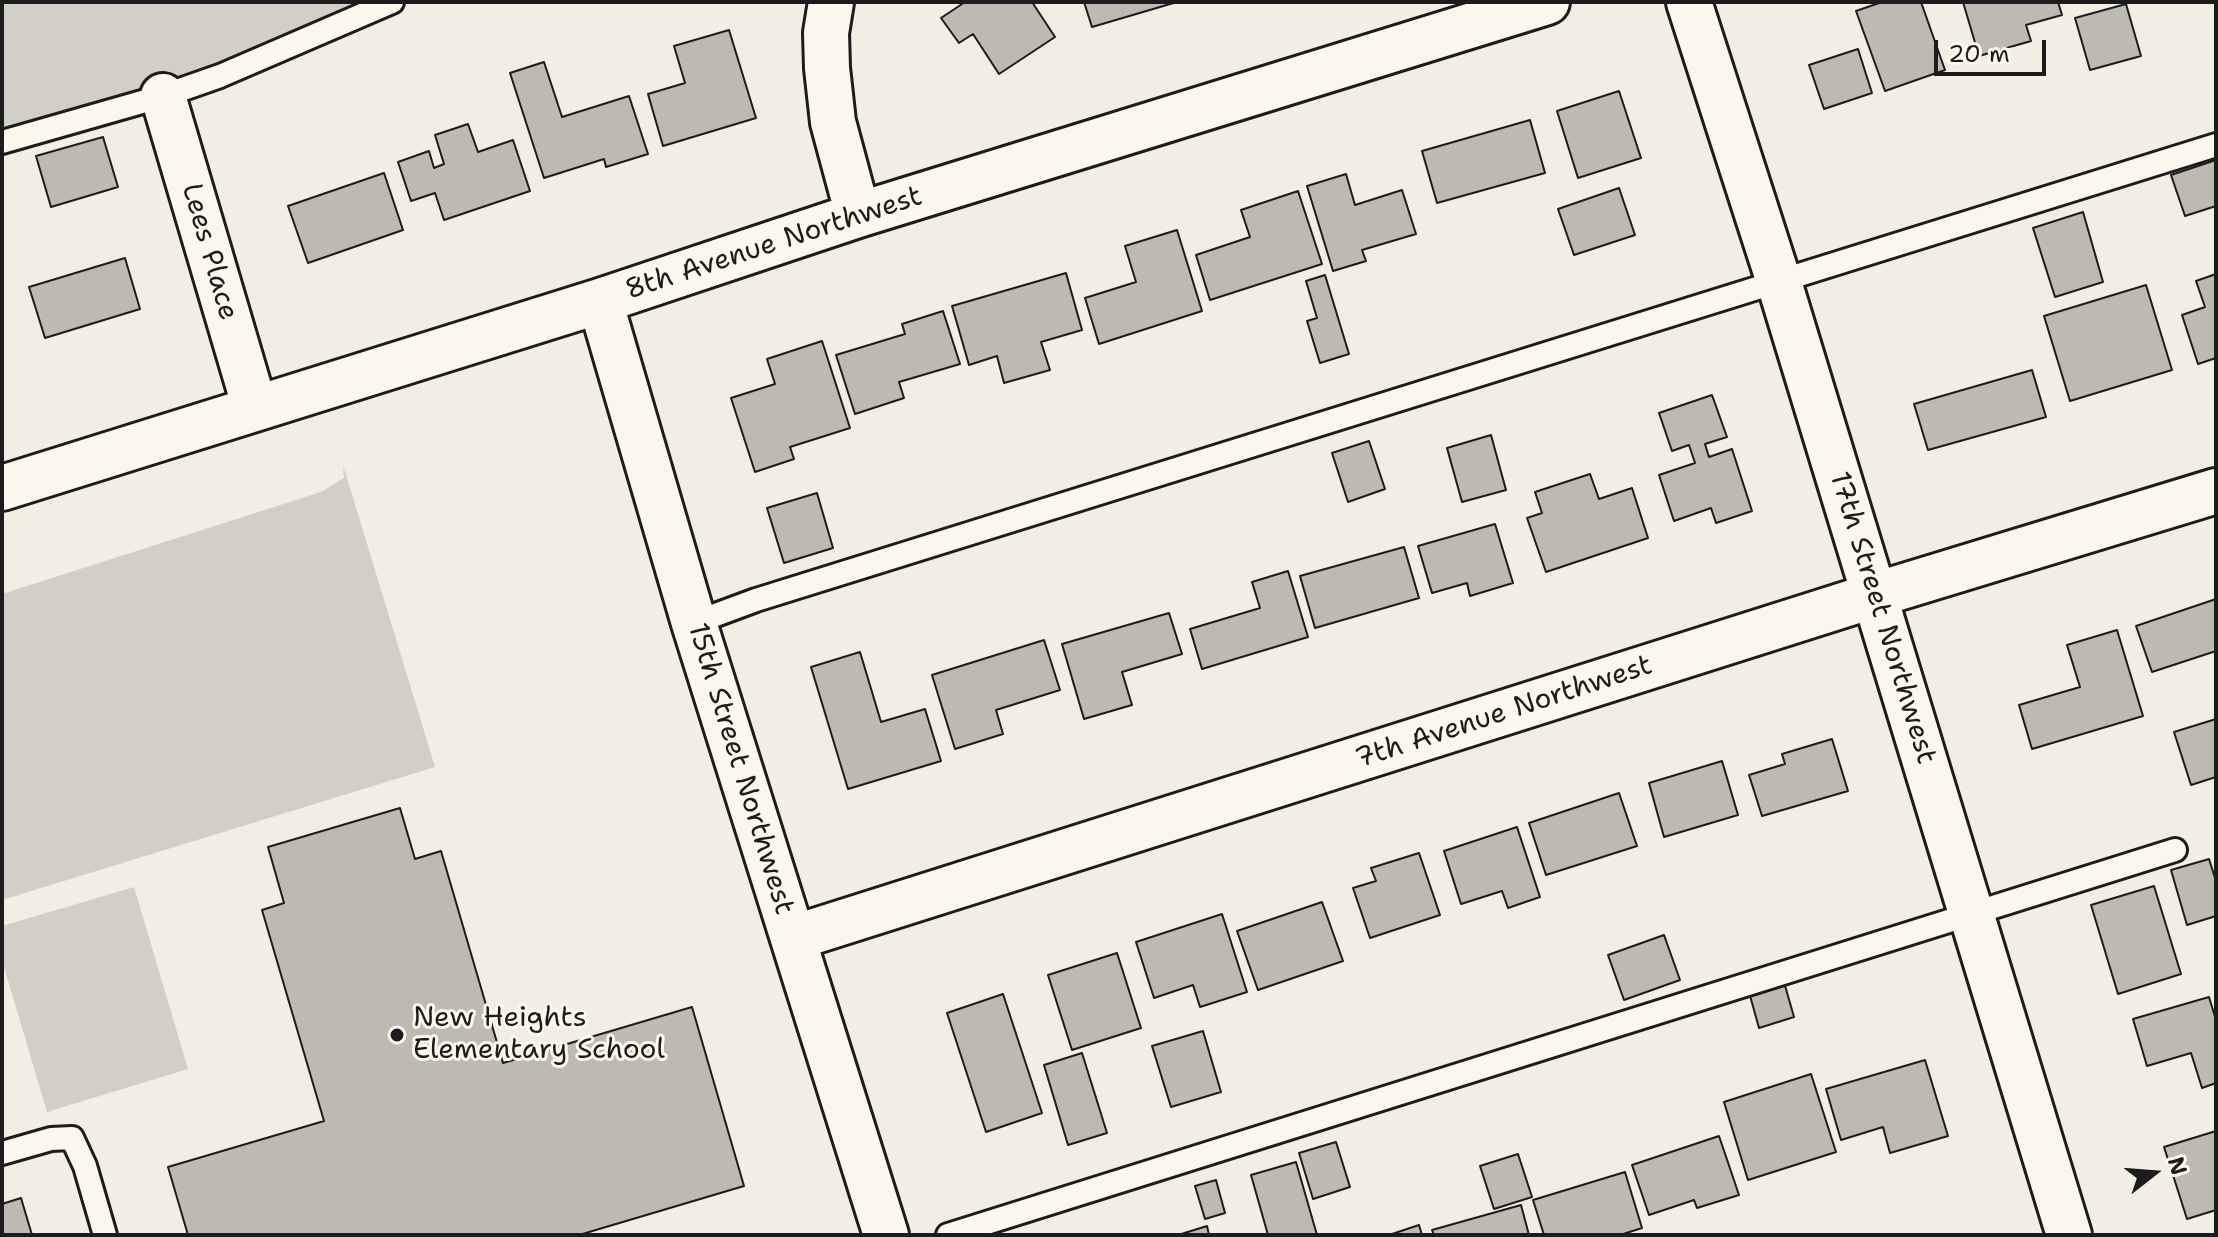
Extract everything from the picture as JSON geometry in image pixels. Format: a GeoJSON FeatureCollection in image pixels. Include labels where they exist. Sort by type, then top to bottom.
{"type":"FeatureCollection","features":[{"type":"Feature","properties":{"kind":"street"},"geometry":{"type":"LineString","coordinates":[[831,2],[826,33],[833,122],[858,215]]}},
{"type":"Feature","properties":{"kind":"street","name":"8th Avenue Northwest"},"geometry":{"type":"LineString","coordinates":[[2,488],[600,301],[858,215],[1547,2]]}},
{"type":"Feature","properties":{"kind":"street","name":"17th Street Northwest"},"geometry":{"type":"LineString","coordinates":[[1689,2],[1779,282],[2069,1235]]}},
{"type":"Feature","properties":{"kind":"street","name":"Lees Place"},"geometry":{"type":"LineString","coordinates":[[163,96],[255,408]]}},
{"type":"Feature","properties":{"kind":"street","name":"15th Street Northwest"},"geometry":{"type":"LineString","coordinates":[[600,301],[694,623],[886,1235]]}},
{"type":"Feature","properties":{"kind":"street","name":"7th Avenue Northwest"},"geometry":{"type":"LineString","coordinates":[[793,938],[1875,595],[2216,491]]}},
{"type":"Feature","properties":{"kind":"lane"},"geometry":{"type":"LineString","coordinates":[[2,142],[163,96],[220,76],[392,2]]}},
{"type":"Feature","properties":{"kind":"lane"},"geometry":{"type":"LineString","coordinates":[[694,623],[771,595],[2216,145]]}},
{"type":"Feature","properties":{"kind":"lane"},"geometry":{"type":"LineString","coordinates":[[948,1235],[2175,850]]}},
{"type":"Feature","properties":{"kind":"lane"},"geometry":{"type":"LineString","coordinates":[[2,1153],[51,1139],[72,1138],[85,1166],[105,1235]]}},
{"type":"Feature","properties":{"kind":"shaded area"},"geometry":{"type":"Polygon","coordinates":[[[2,2],[378,2],[220,76],[2,134],[2,2]]]}},
{"type":"Feature","properties":{"kind":"shaded area"},"geometry":{"type":"Polygon","coordinates":[[[343,465],[435,767],[2,900],[2,594],[321,492],[344,478],[343,465]]]}},
{"type":"Feature","properties":{"kind":"shaded area"},"geometry":{"type":"Polygon","coordinates":[[[134,887],[188,1069],[47,1112],[2,960],[2,926],[134,887]]]}},
{"type":"Feature","properties":{"kind":"building"},"geometry":{"type":"Polygon","coordinates":[[[965,2],[1032,2],[1055,37],[999,74],[973,34],[959,43],[941,18],[965,2]]]}},
{"type":"Feature","properties":{"kind":"building"},"geometry":{"type":"Polygon","coordinates":[[[1084,2],[1177,2],[1092,27],[1084,2]]]}},
{"type":"Feature","properties":{"kind":"building"},"geometry":{"type":"Polygon","coordinates":[[[1882,2],[1921,2],[1945,70],[1885,91],[1856,11],[1882,2]]]}},
{"type":"Feature","properties":{"kind":"building"},"geometry":{"type":"Polygon","coordinates":[[[1963,2],[2058,2],[2062,15],[2026,25],[2031,41],[1979,56],[1963,2]]]}},
{"type":"Feature","properties":{"kind":"building"},"geometry":{"type":"Polygon","coordinates":[[[2126,4],[2141,56],[2090,70],[2075,18],[2126,4]]]}},
{"type":"Feature","properties":{"kind":"building"},"geometry":{"type":"Polygon","coordinates":[[[729,30],[756,118],[663,146],[648,94],[685,83],[674,46],[729,30]]]}},
{"type":"Feature","properties":{"kind":"building"},"geometry":{"type":"Polygon","coordinates":[[[1858,49],[1872,93],[1824,109],[1809,65],[1858,49]]]}},
{"type":"Feature","properties":{"kind":"building"},"geometry":{"type":"Polygon","coordinates":[[[544,62],[562,117],[629,96],[648,154],[606,167],[604,159],[544,178],[510,73],[544,62]]]}},
{"type":"Feature","properties":{"kind":"building"},"geometry":{"type":"Polygon","coordinates":[[[1619,91],[1641,158],[1578,178],[1557,111],[1619,91]]]}},
{"type":"Feature","properties":{"kind":"building"},"geometry":{"type":"Polygon","coordinates":[[[1530,120],[1545,173],[1437,203],[1422,151],[1530,120]]]}},
{"type":"Feature","properties":{"kind":"building"},"geometry":{"type":"Polygon","coordinates":[[[468,124],[478,152],[513,140],[530,191],[444,220],[435,193],[411,201],[398,162],[429,151],[434,168],[444,164],[435,135],[468,124]]]}},
{"type":"Feature","properties":{"kind":"building"},"geometry":{"type":"Polygon","coordinates":[[[103,137],[118,187],[51,207],[36,156],[103,137]]]}},
{"type":"Feature","properties":{"kind":"building"},"geometry":{"type":"Polygon","coordinates":[[[2216,160],[2216,206],[2185,216],[2171,175],[2216,160]]]}},
{"type":"Feature","properties":{"kind":"building"},"geometry":{"type":"Polygon","coordinates":[[[384,173],[403,230],[308,263],[288,206],[384,173]]]}},
{"type":"Feature","properties":{"kind":"building"},"geometry":{"type":"Polygon","coordinates":[[[1346,174],[1355,205],[1402,190],[1416,234],[1362,250],[1366,261],[1333,271],[1307,186],[1346,174]]]}},
{"type":"Feature","properties":{"kind":"building"},"geometry":{"type":"Polygon","coordinates":[[[1619,188],[1635,235],[1574,255],[1558,209],[1619,188]]]}},
{"type":"Feature","properties":{"kind":"building"},"geometry":{"type":"Polygon","coordinates":[[[1298,191],[1322,264],[1210,300],[1196,255],[1250,237],[1241,210],[1298,191]]]}},
{"type":"Feature","properties":{"kind":"building"},"geometry":{"type":"Polygon","coordinates":[[[2083,212],[2103,282],[2055,297],[2033,228],[2083,212]]]}},
{"type":"Feature","properties":{"kind":"building"},"geometry":{"type":"Polygon","coordinates":[[[1177,230],[1202,311],[1099,344],[1085,298],[1136,282],[1125,246],[1177,230]]]}},
{"type":"Feature","properties":{"kind":"building"},"geometry":{"type":"Polygon","coordinates":[[[125,258],[140,309],[45,338],[29,287],[125,258]]]}},
{"type":"Feature","properties":{"kind":"building"},"geometry":{"type":"Polygon","coordinates":[[[1066,273],[1082,330],[1041,342],[1050,370],[1004,383],[997,356],[969,365],[952,306],[1066,273]]]}},
{"type":"Feature","properties":{"kind":"building"},"geometry":{"type":"Polygon","coordinates":[[[2216,274],[2216,358],[2198,364],[2182,315],[2205,307],[2196,281],[2216,274]]]}},
{"type":"Feature","properties":{"kind":"building"},"geometry":{"type":"Polygon","coordinates":[[[1325,275],[1349,354],[1320,363],[1307,321],[1317,318],[1306,281],[1325,275]]]}},
{"type":"Feature","properties":{"kind":"building"},"geometry":{"type":"Polygon","coordinates":[[[2146,285],[2172,370],[2070,401],[2044,316],[2146,285]]]}},
{"type":"Feature","properties":{"kind":"building"},"geometry":{"type":"Polygon","coordinates":[[[943,311],[960,364],[899,382],[904,398],[855,414],[836,355],[905,334],[902,324],[943,311]]]}},
{"type":"Feature","properties":{"kind":"building"},"geometry":{"type":"Polygon","coordinates":[[[822,341],[850,428],[790,447],[794,459],[755,472],[731,398],[775,384],[767,359],[822,341]]]}},
{"type":"Feature","properties":{"kind":"building"},"geometry":{"type":"Polygon","coordinates":[[[2032,370],[2046,417],[1928,450],[1914,404],[2032,370]]]}},
{"type":"Feature","properties":{"kind":"building"},"geometry":{"type":"Polygon","coordinates":[[[1712,395],[1727,437],[1705,444],[1709,457],[1732,449],[1752,511],[1716,523],[1711,508],[1674,521],[1659,475],[1695,463],[1689,445],[1672,451],[1659,413],[1712,395]]]}},
{"type":"Feature","properties":{"kind":"building"},"geometry":{"type":"Polygon","coordinates":[[[1491,435],[1506,490],[1462,502],[1447,448],[1491,435]]]}},
{"type":"Feature","properties":{"kind":"building"},"geometry":{"type":"Polygon","coordinates":[[[1369,441],[1385,489],[1348,502],[1332,453],[1369,441]]]}},
{"type":"Feature","properties":{"kind":"building"},"geometry":{"type":"Polygon","coordinates":[[[1590,474],[1599,499],[1632,488],[1648,538],[1546,572],[1527,518],[1542,513],[1535,492],[1590,474]]]}},
{"type":"Feature","properties":{"kind":"building"},"geometry":{"type":"Polygon","coordinates":[[[817,493],[833,548],[784,563],[767,508],[817,493]]]}},
{"type":"Feature","properties":{"kind":"building"},"geometry":{"type":"Polygon","coordinates":[[[1495,524],[1513,583],[1470,596],[1467,583],[1432,593],[1418,546],[1495,524]]]}},
{"type":"Feature","properties":{"kind":"building"},"geometry":{"type":"Polygon","coordinates":[[[1404,547],[1419,598],[1315,628],[1300,576],[1404,547]]]}},
{"type":"Feature","properties":{"kind":"building"},"geometry":{"type":"Polygon","coordinates":[[[1288,571],[1308,637],[1202,669],[1190,629],[1260,608],[1252,582],[1288,571]]]}},
{"type":"Feature","properties":{"kind":"building"},"geometry":{"type":"Polygon","coordinates":[[[2216,599],[2216,651],[2152,672],[2136,626],[2216,599]]]}},
{"type":"Feature","properties":{"kind":"building"},"geometry":{"type":"Polygon","coordinates":[[[1169,613],[1182,654],[1122,672],[1132,705],[1084,719],[1062,644],[1169,613]]]}},
{"type":"Feature","properties":{"kind":"building"},"geometry":{"type":"Polygon","coordinates":[[[2117,630],[2143,716],[2032,749],[2019,705],[2080,687],[2067,645],[2117,630]]]}},
{"type":"Feature","properties":{"kind":"building"},"geometry":{"type":"Polygon","coordinates":[[[1044,640],[1060,690],[996,710],[1003,734],[955,749],[932,675],[1044,640]]]}},
{"type":"Feature","properties":{"kind":"building"},"geometry":{"type":"Polygon","coordinates":[[[860,652],[881,722],[925,709],[941,761],[848,789],[811,667],[860,652]]]}},
{"type":"Feature","properties":{"kind":"building"},"geometry":{"type":"Polygon","coordinates":[[[2216,719],[2216,777],[2191,785],[2174,732],[2216,719]]]}},
{"type":"Feature","properties":{"kind":"building"},"geometry":{"type":"Polygon","coordinates":[[[1832,739],[1848,791],[1762,816],[1749,775],[1785,764],[1782,754],[1832,739]]]}},
{"type":"Feature","properties":{"kind":"building"},"geometry":{"type":"Polygon","coordinates":[[[1722,761],[1738,815],[1664,837],[1649,783],[1722,761]]]}},
{"type":"Feature","properties":{"kind":"building"},"geometry":{"type":"Polygon","coordinates":[[[1619,793],[1637,846],[1546,875],[1529,823],[1619,793]]]}},
{"type":"Feature","properties":{"kind":"building","name":"New Heights Elementary School"},"geometry":{"type":"Polygon","coordinates":[[[400,808],[415,859],[441,851],[503,1063],[692,1007],[744,1186],[579,1235],[188,1235],[168,1167],[324,1121],[262,910],[284,903],[268,847],[400,808]]]}},
{"type":"Feature","properties":{"kind":"building"},"geometry":{"type":"Polygon","coordinates":[[[1517,827],[1540,897],[1508,908],[1502,891],[1461,904],[1444,851],[1517,827]]]}},
{"type":"Feature","properties":{"kind":"building"},"geometry":{"type":"Polygon","coordinates":[[[1419,853],[1440,915],[1370,938],[1353,888],[1376,881],[1371,868],[1419,853]]]}},
{"type":"Feature","properties":{"kind":"building"},"geometry":{"type":"Polygon","coordinates":[[[2209,859],[2216,881],[2216,916],[2187,925],[2171,870],[2209,859]]]}},
{"type":"Feature","properties":{"kind":"building"},"geometry":{"type":"Polygon","coordinates":[[[2154,886],[2181,974],[2118,994],[2091,905],[2154,886]]]}},
{"type":"Feature","properties":{"kind":"building"},"geometry":{"type":"Polygon","coordinates":[[[1322,902],[1343,961],[1258,990],[1237,931],[1322,902]]]}},
{"type":"Feature","properties":{"kind":"building"},"geometry":{"type":"Polygon","coordinates":[[[1222,914],[1247,992],[1200,1007],[1193,985],[1154,998],[1136,942],[1222,914]]]}},
{"type":"Feature","properties":{"kind":"building"},"geometry":{"type":"Polygon","coordinates":[[[1664,935],[1680,980],[1624,1000],[1608,955],[1664,935]]]}},
{"type":"Feature","properties":{"kind":"building"},"geometry":{"type":"Polygon","coordinates":[[[1117,953],[1141,1028],[1072,1050],[1048,975],[1117,953]]]}},
{"type":"Feature","properties":{"kind":"building"},"geometry":{"type":"Polygon","coordinates":[[[1784,982],[1794,1017],[1759,1028],[1749,992],[1784,982]]]}},
{"type":"Feature","properties":{"kind":"building"},"geometry":{"type":"Polygon","coordinates":[[[1003,994],[1042,1113],[986,1132],[947,1013],[1003,994]]]}},
{"type":"Feature","properties":{"kind":"building"},"geometry":{"type":"Polygon","coordinates":[[[2209,997],[2216,1020],[2216,1083],[2202,1088],[2191,1053],[2147,1066],[2133,1019],[2209,997]]]}},
{"type":"Feature","properties":{"kind":"building"},"geometry":{"type":"Polygon","coordinates":[[[1203,1031],[1221,1092],[1171,1107],[1152,1046],[1203,1031]]]}},
{"type":"Feature","properties":{"kind":"building"},"geometry":{"type":"Polygon","coordinates":[[[1082,1053],[1107,1133],[1068,1145],[1044,1065],[1082,1053]]]}},
{"type":"Feature","properties":{"kind":"building"},"geometry":{"type":"Polygon","coordinates":[[[1925,1060],[1948,1136],[1890,1153],[1883,1127],[1841,1140],[1826,1089],[1925,1060]]]}},
{"type":"Feature","properties":{"kind":"building"},"geometry":{"type":"Polygon","coordinates":[[[1811,1074],[1836,1152],[1748,1180],[1724,1102],[1811,1074]]]}},
{"type":"Feature","properties":{"kind":"building"},"geometry":{"type":"Polygon","coordinates":[[[2216,1131],[2216,1210],[2187,1219],[2164,1147],[2216,1131]]]}},
{"type":"Feature","properties":{"kind":"building"},"geometry":{"type":"Polygon","coordinates":[[[1719,1136],[1739,1195],[1697,1208],[1694,1200],[1649,1215],[1632,1165],[1719,1136]]]}},
{"type":"Feature","properties":{"kind":"building"},"geometry":{"type":"Polygon","coordinates":[[[1336,1142],[1350,1187],[1313,1199],[1299,1153],[1336,1142]]]}},
{"type":"Feature","properties":{"kind":"building"},"geometry":{"type":"Polygon","coordinates":[[[1518,1154],[1532,1197],[1494,1209],[1480,1166],[1518,1154]]]}},
{"type":"Feature","properties":{"kind":"building"},"geometry":{"type":"Polygon","coordinates":[[[1296,1162],[1317,1235],[1268,1235],[1251,1175],[1296,1162]]]}},
{"type":"Feature","properties":{"kind":"building"},"geometry":{"type":"Polygon","coordinates":[[[1625,1172],[1642,1228],[1620,1235],[1544,1235],[1533,1200],[1625,1172]]]}},
{"type":"Feature","properties":{"kind":"building"},"geometry":{"type":"Polygon","coordinates":[[[1216,1180],[1225,1213],[1205,1219],[1195,1186],[1216,1180]]]}},
{"type":"Feature","properties":{"kind":"building"},"geometry":{"type":"Polygon","coordinates":[[[21,1198],[32,1235],[2,1235],[2,1204],[21,1198]]]}},
{"type":"Feature","properties":{"kind":"building"},"geometry":{"type":"Polygon","coordinates":[[[1521,1205],[1529,1235],[1434,1235],[1432,1230],[1521,1205]]]}},
{"type":"Feature","properties":{"kind":"building"},"geometry":{"type":"Polygon","coordinates":[[[1419,1225],[1422,1235],[1389,1235],[1419,1225]]]}},
{"type":"Feature","properties":{"kind":"building"},"geometry":{"type":"Polygon","coordinates":[[[1207,1226],[1209,1235],[1178,1235],[1207,1226]]]}},
{"type":"Feature","properties":{"kind":"place","name":"New Heights Elementary School"},"geometry":{"type":"Point","coordinates":[397,1035]}}]}
